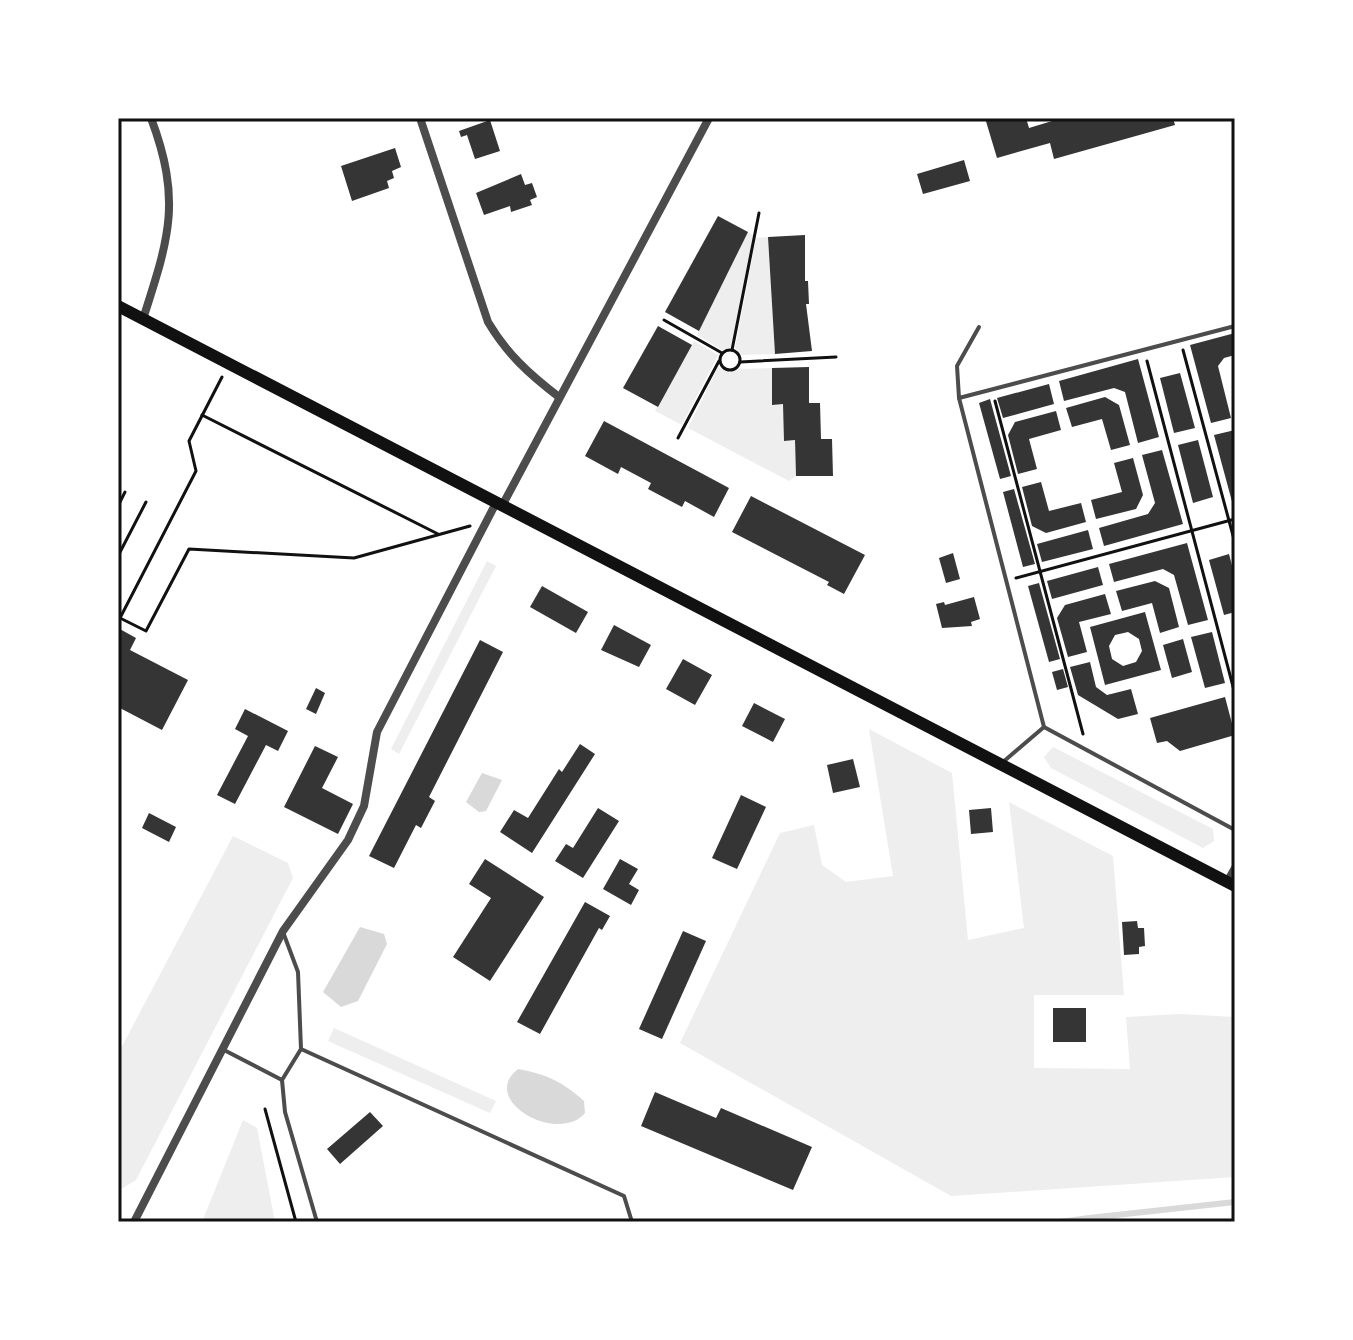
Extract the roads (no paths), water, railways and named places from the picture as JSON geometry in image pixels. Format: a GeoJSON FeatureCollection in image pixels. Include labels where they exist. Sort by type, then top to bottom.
{"type":"FeatureCollection","features":[{"type":"Feature","properties":{"kind":"main road"},"geometry":{"type":"LineString","coordinates":[[118,306],[1231,884]]}},
{"type":"Feature","properties":{"kind":"street"},"geometry":{"type":"LineString","coordinates":[[143,319],[171,217],[170,185],[151,118]]}},
{"type":"Feature","properties":{"kind":"street"},"geometry":{"type":"LineString","coordinates":[[420,118],[488,322],[504,350],[523,370],[559,397]]}},
{"type":"Feature","properties":{"kind":"street"},"geometry":{"type":"LineString","coordinates":[[134,1222],[283,931],[348,840],[364,806],[377,732],[485,522],[499,504],[559,397],[705,121]]}},
{"type":"Feature","properties":{"kind":"street"},"geometry":{"type":"LineString","coordinates":[[1231,884],[1235,868]]}},
{"type":"Feature","properties":{"kind":"lane"},"geometry":{"type":"LineString","coordinates":[[959,398],[1235,326]]}},
{"type":"Feature","properties":{"kind":"lane"},"geometry":{"type":"LineString","coordinates":[[979,327],[957,366],[959,398],[1044,727],[1235,830]]}},
{"type":"Feature","properties":{"kind":"lane"},"geometry":{"type":"LineString","coordinates":[[1001,765],[1044,727]]}},
{"type":"Feature","properties":{"kind":"lane"},"geometry":{"type":"LineString","coordinates":[[283,931],[298,972],[301,1049],[282,1080],[285,1112],[317,1222]]}},
{"type":"Feature","properties":{"kind":"lane"},"geometry":{"type":"LineString","coordinates":[[222,1049],[282,1080]]}},
{"type":"Feature","properties":{"kind":"lane"},"geometry":{"type":"LineString","coordinates":[[301,1049],[624,1196],[632,1222]]}},
{"type":"Feature","properties":{"kind":"waterway"},"geometry":{"type":"LineString","coordinates":[[1090,1222],[1089,1218],[1235,1202]]}},
{"type":"Feature","properties":{"kind":"waterway"},"geometry":{"type":"LineString","coordinates":[[1060,1222],[1089,1218]]}}]}
